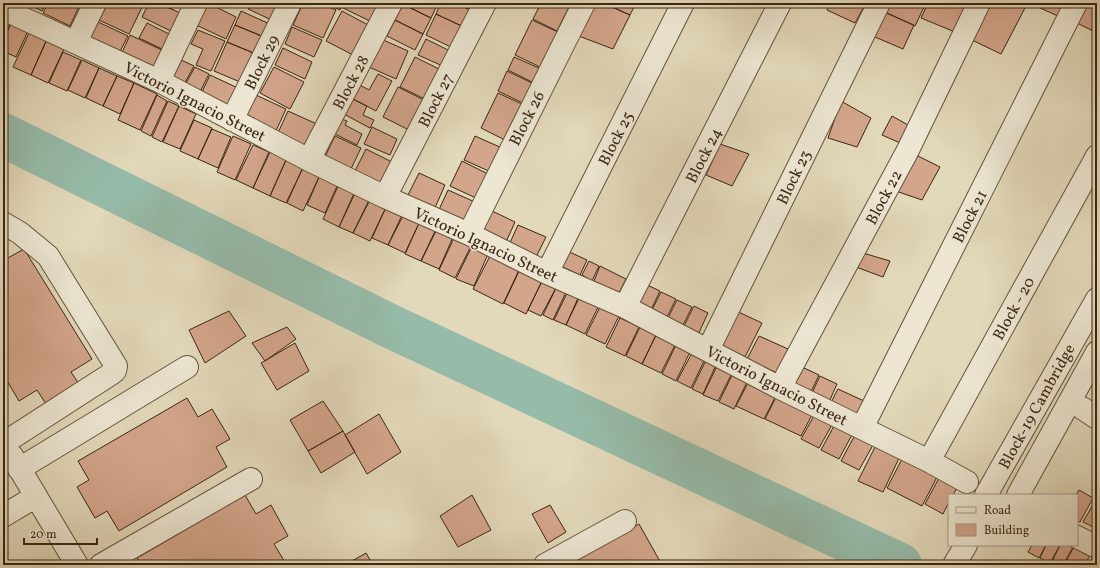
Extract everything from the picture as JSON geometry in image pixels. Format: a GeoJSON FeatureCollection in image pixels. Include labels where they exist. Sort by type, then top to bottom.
{"type":"FeatureCollection","features":[{"type":"Feature","properties":{"kind":"street"},"geometry":{"type":"LineString","coordinates":[[76,42],[95,3]]}},
{"type":"Feature","properties":{"kind":"street"},"geometry":{"type":"LineString","coordinates":[[159,81],[196,3]]}},
{"type":"Feature","properties":{"kind":"street","name":"Block 29"},"geometry":{"type":"LineString","coordinates":[[232,120],[290,3]]}},
{"type":"Feature","properties":{"kind":"street","name":"Block 28"},"geometry":{"type":"LineString","coordinates":[[309,160],[391,3]]}},
{"type":"Feature","properties":{"kind":"street","name":"Block 27"},"geometry":{"type":"LineString","coordinates":[[385,197],[485,3]]}},
{"type":"Feature","properties":{"kind":"street","name":"Block 26"},"geometry":{"type":"LineString","coordinates":[[469,234],[584,3]]}},
{"type":"Feature","properties":{"kind":"street","name":"Block 25"},"geometry":{"type":"LineString","coordinates":[[548,273],[683,3]]}},
{"type":"Feature","properties":{"kind":"street","name":"Block 24"},"geometry":{"type":"LineString","coordinates":[[625,307],[780,3]]}},
{"type":"Feature","properties":{"kind":"street","name":"Block 23"},"geometry":{"type":"LineString","coordinates":[[708,350],[879,3]]}},
{"type":"Feature","properties":{"kind":"street","name":"Block 22"},"geometry":{"type":"LineString","coordinates":[[780,388],[908,150],[979,3]]}},
{"type":"Feature","properties":{"kind":"street","name":"Block 21"},"geometry":{"type":"LineString","coordinates":[[862,428],[1076,3]]}},
{"type":"Feature","properties":{"kind":"street","name":"Victorio Ignacio Street"},"geometry":{"type":"LineString","coordinates":[[3,9],[159,81],[309,160],[385,197],[469,234],[548,273],[625,307],[780,388],[929,461],[967,482]]}},
{"type":"Feature","properties":{"kind":"street","name":"Block - 20"},"geometry":{"type":"LineString","coordinates":[[929,461],[1097,156]]}},
{"type":"Feature","properties":{"kind":"street"},"geometry":{"type":"LineString","coordinates":[[3,223],[20,233],[48,256],[116,366],[115,371],[111,374],[3,442],[76,565]]}},
{"type":"Feature","properties":{"kind":"street","name":"Block-19 Cambridge"},"geometry":{"type":"LineString","coordinates":[[987,494],[1097,299]]}},
{"type":"Feature","properties":{"kind":"street","name":"Block-19 Cambridge"},"geometry":{"type":"LineString","coordinates":[[1019,494],[1097,352]]}},
{"type":"Feature","properties":{"kind":"street"},"geometry":{"type":"LineString","coordinates":[[19,469],[187,367]]}},
{"type":"Feature","properties":{"kind":"street"},"geometry":{"type":"LineString","coordinates":[[101,565],[251,479]]}},
{"type":"Feature","properties":{"kind":"street"},"geometry":{"type":"LineString","coordinates":[[3,516],[35,497]]}},
{"type":"Feature","properties":{"kind":"street"},"geometry":{"type":"LineString","coordinates":[[545,565],[625,521]]}},
{"type":"Feature","properties":{"kind":"street"},"geometry":{"type":"LineString","coordinates":[[1078,538],[1097,547]]}},
{"type":"Feature","properties":{"kind":"street"},"geometry":{"type":"LineString","coordinates":[[954,565],[965,546]]}},
{"type":"Feature","properties":{"kind":"building"},"geometry":{"type":"Polygon","coordinates":[[[25,3],[46,3],[42,11],[25,3]]]}},
{"type":"Feature","properties":{"kind":"building"},"geometry":{"type":"Polygon","coordinates":[[[48,3],[80,4],[70,26],[43,13],[48,3]]]}},
{"type":"Feature","properties":{"kind":"building"},"geometry":{"type":"Polygon","coordinates":[[[108,3],[144,3],[129,34],[99,20],[108,3]]]}},
{"type":"Feature","properties":{"kind":"building"},"geometry":{"type":"Polygon","coordinates":[[[149,3],[159,3],[184,15],[175,33],[142,17],[149,3]]]}},
{"type":"Feature","properties":{"kind":"building"},"geometry":{"type":"Polygon","coordinates":[[[159,3],[174,3],[171,9],[159,3]]]}},
{"type":"Feature","properties":{"kind":"building"},"geometry":{"type":"Polygon","coordinates":[[[205,3],[208,3],[236,17],[226,39],[194,24],[205,3]]]}},
{"type":"Feature","properties":{"kind":"building"},"geometry":{"type":"Polygon","coordinates":[[[251,3],[270,3],[280,8],[274,21],[248,9],[251,3]]]}},
{"type":"Feature","properties":{"kind":"building"},"geometry":{"type":"Polygon","coordinates":[[[303,3],[319,3],[336,10],[323,38],[293,25],[303,3]]]}},
{"type":"Feature","properties":{"kind":"building"},"geometry":{"type":"Polygon","coordinates":[[[324,3],[343,3],[340,10],[324,3]]]}},
{"type":"Feature","properties":{"kind":"building"},"geometry":{"type":"Polygon","coordinates":[[[345,3],[377,3],[383,6],[374,23],[343,8],[345,3]]]}},
{"type":"Feature","properties":{"kind":"building"},"geometry":{"type":"Polygon","coordinates":[[[405,3],[438,3],[431,18],[404,5],[405,3]]]}},
{"type":"Feature","properties":{"kind":"building"},"geometry":{"type":"Polygon","coordinates":[[[441,3],[455,3],[474,12],[466,28],[436,14],[441,3]]]}},
{"type":"Feature","properties":{"kind":"building"},"geometry":{"type":"Polygon","coordinates":[[[457,3],[479,3],[475,12],[457,3]]]}},
{"type":"Feature","properties":{"kind":"building"},"geometry":{"type":"Polygon","coordinates":[[[541,3],[571,3],[557,31],[533,19],[541,3]]]}},
{"type":"Feature","properties":{"kind":"building"},"geometry":{"type":"Polygon","coordinates":[[[594,3],[603,3],[630,15],[613,49],[576,35],[594,3]]]}},
{"type":"Feature","properties":{"kind":"building"},"geometry":{"type":"Polygon","coordinates":[[[603,3],[636,3],[630,15],[603,3]]]}},
{"type":"Feature","properties":{"kind":"building"},"geometry":{"type":"Polygon","coordinates":[[[830,3],[866,3],[855,23],[827,10],[830,3]]]}},
{"type":"Feature","properties":{"kind":"building"},"geometry":{"type":"Polygon","coordinates":[[[884,3],[919,3],[925,5],[915,26],[881,10],[884,3]]]}},
{"type":"Feature","properties":{"kind":"building"},"geometry":{"type":"Polygon","coordinates":[[[928,3],[971,3],[955,32],[921,18],[928,3]]]}},
{"type":"Feature","properties":{"kind":"building"},"geometry":{"type":"Polygon","coordinates":[[[986,3],[1020,3],[1026,6],[1001,54],[970,39],[986,3]]]}},
{"type":"Feature","properties":{"kind":"building"},"geometry":{"type":"Polygon","coordinates":[[[1029,3],[1064,3],[1058,16],[1029,3]]]}},
{"type":"Feature","properties":{"kind":"building"},"geometry":{"type":"Polygon","coordinates":[[[1077,3],[1097,3],[1097,33],[1069,19],[1077,3]]]}},
{"type":"Feature","properties":{"kind":"building"},"geometry":{"type":"Polygon","coordinates":[[[403,4],[431,18],[423,34],[395,20],[403,4]]]}},
{"type":"Feature","properties":{"kind":"building"},"geometry":{"type":"Polygon","coordinates":[[[879,10],[914,25],[903,49],[868,34],[879,10]]]}},
{"type":"Feature","properties":{"kind":"building"},"geometry":{"type":"Polygon","coordinates":[[[241,11],[274,26],[264,37],[235,25],[241,11]]]}},
{"type":"Feature","properties":{"kind":"building"},"geometry":{"type":"Polygon","coordinates":[[[342,11],[370,26],[355,56],[326,41],[342,11]]]}},
{"type":"Feature","properties":{"kind":"building"},"geometry":{"type":"Polygon","coordinates":[[[436,14],[466,28],[455,49],[426,35],[436,14]]]}},
{"type":"Feature","properties":{"kind":"building"},"geometry":{"type":"Polygon","coordinates":[[[3,17],[12,21],[3,40],[3,17]]]}},
{"type":"Feature","properties":{"kind":"building"},"geometry":{"type":"Polygon","coordinates":[[[395,20],[423,34],[415,50],[387,36],[395,20]]]}},
{"type":"Feature","properties":{"kind":"building"},"geometry":{"type":"Polygon","coordinates":[[[532,20],[558,32],[542,68],[515,55],[532,20]]]}},
{"type":"Feature","properties":{"kind":"building"},"geometry":{"type":"Polygon","coordinates":[[[12,21],[29,29],[16,57],[3,51],[3,41],[12,21]]]}},
{"type":"Feature","properties":{"kind":"building"},"geometry":{"type":"Polygon","coordinates":[[[96,21],[128,36],[118,55],[87,41],[96,21]]]}},
{"type":"Feature","properties":{"kind":"building"},"geometry":{"type":"Polygon","coordinates":[[[147,23],[169,34],[162,49],[139,38],[147,23]]]}},
{"type":"Feature","properties":{"kind":"building"},"geometry":{"type":"Polygon","coordinates":[[[235,25],[264,37],[256,54],[227,42],[235,25]]]}},
{"type":"Feature","properties":{"kind":"building"},"geometry":{"type":"Polygon","coordinates":[[[292,27],[322,40],[314,57],[285,44],[292,27]]]}},
{"type":"Feature","properties":{"kind":"building"},"geometry":{"type":"Polygon","coordinates":[[[198,30],[225,41],[211,71],[196,65],[203,49],[191,44],[198,30]]]}},
{"type":"Feature","properties":{"kind":"building"},"geometry":{"type":"Polygon","coordinates":[[[30,31],[47,39],[31,75],[13,67],[30,31]]]}},
{"type":"Feature","properties":{"kind":"building"},"geometry":{"type":"Polygon","coordinates":[[[130,35],[164,51],[154,73],[120,57],[130,35]]]}},
{"type":"Feature","properties":{"kind":"building"},"geometry":{"type":"Polygon","coordinates":[[[47,39],[65,47],[48,83],[31,75],[47,39]]]}},
{"type":"Feature","properties":{"kind":"building"},"geometry":{"type":"Polygon","coordinates":[[[381,39],[408,51],[396,79],[369,67],[381,39]]]}},
{"type":"Feature","properties":{"kind":"building"},"geometry":{"type":"Polygon","coordinates":[[[426,39],[452,52],[445,67],[418,55],[426,39]]]}},
{"type":"Feature","properties":{"kind":"building"},"geometry":{"type":"Polygon","coordinates":[[[227,42],[256,54],[245,84],[214,71],[227,42]]]}},
{"type":"Feature","properties":{"kind":"building"},"geometry":{"type":"Polygon","coordinates":[[[283,48],[312,62],[305,79],[275,65],[283,48]]]}},
{"type":"Feature","properties":{"kind":"building"},"geometry":{"type":"Polygon","coordinates":[[[63,52],[81,60],[67,91],[49,83],[63,52]]]}},
{"type":"Feature","properties":{"kind":"building"},"geometry":{"type":"Polygon","coordinates":[[[415,57],[441,70],[427,100],[400,87],[415,57]]]}},
{"type":"Feature","properties":{"kind":"building"},"geometry":{"type":"Polygon","coordinates":[[[514,57],[541,69],[534,83],[508,70],[514,57]]]}},
{"type":"Feature","properties":{"kind":"building"},"geometry":{"type":"Polygon","coordinates":[[[179,59],[194,66],[181,90],[167,83],[179,59]]]}},
{"type":"Feature","properties":{"kind":"building"},"geometry":{"type":"Polygon","coordinates":[[[82,60],[99,68],[85,98],[68,90],[82,60]]]}},
{"type":"Feature","properties":{"kind":"building"},"geometry":{"type":"Polygon","coordinates":[[[195,67],[209,74],[197,98],[182,90],[195,67]]]}},
{"type":"Feature","properties":{"kind":"building"},"geometry":{"type":"Polygon","coordinates":[[[274,67],[304,82],[290,109],[260,93],[274,67]]]}},
{"type":"Feature","properties":{"kind":"building"},"geometry":{"type":"Polygon","coordinates":[[[99,68],[117,76],[103,106],[86,98],[99,68]]]}},
{"type":"Feature","properties":{"kind":"building"},"geometry":{"type":"Polygon","coordinates":[[[507,71],[534,84],[525,104],[498,91],[507,71]]]}},
{"type":"Feature","properties":{"kind":"building"},"geometry":{"type":"Polygon","coordinates":[[[378,74],[392,81],[376,111],[349,97],[356,83],[369,90],[378,74]]]}},
{"type":"Feature","properties":{"kind":"building"},"geometry":{"type":"Polygon","coordinates":[[[210,75],[240,89],[229,113],[199,98],[210,75]]]}},
{"type":"Feature","properties":{"kind":"building"},"geometry":{"type":"Polygon","coordinates":[[[117,76],[134,83],[120,114],[103,106],[117,76]]]}},
{"type":"Feature","properties":{"kind":"building"},"geometry":{"type":"Polygon","coordinates":[[[134,83],[157,94],[140,130],[118,120],[134,83]]]}},
{"type":"Feature","properties":{"kind":"building"},"geometry":{"type":"Polygon","coordinates":[[[398,87],[424,100],[409,130],[383,117],[398,87]]]}},
{"type":"Feature","properties":{"kind":"building"},"geometry":{"type":"Polygon","coordinates":[[[498,93],[524,105],[507,141],[481,128],[498,93]]]}},
{"type":"Feature","properties":{"kind":"building"},"geometry":{"type":"Polygon","coordinates":[[[157,95],[167,101],[151,136],[141,131],[157,95]]]}},
{"type":"Feature","properties":{"kind":"building"},"geometry":{"type":"Polygon","coordinates":[[[256,95],[286,109],[275,133],[245,119],[256,95]]]}},
{"type":"Feature","properties":{"kind":"building"},"geometry":{"type":"Polygon","coordinates":[[[349,97],[367,106],[363,115],[374,120],[370,128],[340,112],[349,97]]]}},
{"type":"Feature","properties":{"kind":"building"},"geometry":{"type":"Polygon","coordinates":[[[168,101],[179,106],[162,142],[152,137],[168,101]]]}},
{"type":"Feature","properties":{"kind":"building"},"geometry":{"type":"Polygon","coordinates":[[[841,101],[871,118],[857,147],[828,138],[841,101]]]}},
{"type":"Feature","properties":{"kind":"building"},"geometry":{"type":"Polygon","coordinates":[[[179,106],[196,114],[180,149],[163,142],[179,106]]]}},
{"type":"Feature","properties":{"kind":"building"},"geometry":{"type":"Polygon","coordinates":[[[288,111],[319,125],[307,149],[277,135],[288,111]]]}},
{"type":"Feature","properties":{"kind":"building"},"geometry":{"type":"Polygon","coordinates":[[[892,116],[917,130],[909,147],[882,135],[892,116]]]}},
{"type":"Feature","properties":{"kind":"building"},"geometry":{"type":"Polygon","coordinates":[[[336,117],[347,121],[345,125],[362,134],[357,145],[329,131],[336,117]]]}},
{"type":"Feature","properties":{"kind":"building"},"geometry":{"type":"Polygon","coordinates":[[[194,120],[212,128],[198,159],[180,151],[194,120]]]}},
{"type":"Feature","properties":{"kind":"building"},"geometry":{"type":"Polygon","coordinates":[[[372,127],[397,139],[390,155],[364,144],[372,127]]]}},
{"type":"Feature","properties":{"kind":"building"},"geometry":{"type":"Polygon","coordinates":[[[212,129],[231,137],[218,168],[198,159],[212,129]]]}},
{"type":"Feature","properties":{"kind":"building"},"geometry":{"type":"Polygon","coordinates":[[[233,136],[251,144],[235,180],[217,172],[233,136]]]}},
{"type":"Feature","properties":{"kind":"building"},"geometry":{"type":"Polygon","coordinates":[[[335,136],[361,148],[349,173],[323,161],[335,136]]]}},
{"type":"Feature","properties":{"kind":"building"},"geometry":{"type":"Polygon","coordinates":[[[475,136],[502,148],[491,172],[464,160],[475,136]]]}},
{"type":"Feature","properties":{"kind":"building"},"geometry":{"type":"Polygon","coordinates":[[[720,144],[749,154],[732,186],[706,175],[720,144]]]}},
{"type":"Feature","properties":{"kind":"building"},"geometry":{"type":"Polygon","coordinates":[[[253,145],[269,152],[253,188],[236,180],[253,145]]]}},
{"type":"Feature","properties":{"kind":"building"},"geometry":{"type":"Polygon","coordinates":[[[366,149],[392,162],[378,190],[352,177],[366,149]]]}},
{"type":"Feature","properties":{"kind":"building"},"geometry":{"type":"Polygon","coordinates":[[[270,152],[286,160],[270,196],[253,188],[270,152]]]}},
{"type":"Feature","properties":{"kind":"building"},"geometry":{"type":"Polygon","coordinates":[[[910,152],[940,167],[922,200],[893,190],[910,152]]]}},
{"type":"Feature","properties":{"kind":"building"},"geometry":{"type":"Polygon","coordinates":[[[286,160],[303,168],[286,203],[270,196],[286,160]]]}},
{"type":"Feature","properties":{"kind":"building"},"geometry":{"type":"Polygon","coordinates":[[[462,161],[488,174],[476,198],[450,186],[462,161]]]}},
{"type":"Feature","properties":{"kind":"building"},"geometry":{"type":"Polygon","coordinates":[[[303,167],[320,175],[303,211],[287,203],[303,167]]]}},
{"type":"Feature","properties":{"kind":"building"},"geometry":{"type":"Polygon","coordinates":[[[419,173],[445,185],[434,210],[407,197],[419,173]]]}},
{"type":"Feature","properties":{"kind":"building"},"geometry":{"type":"Polygon","coordinates":[[[320,175],[338,184],[325,213],[307,205],[320,175]]]}},
{"type":"Feature","properties":{"kind":"building"},"geometry":{"type":"Polygon","coordinates":[[[339,184],[355,191],[339,227],[323,219],[339,184]]]}},
{"type":"Feature","properties":{"kind":"building"},"geometry":{"type":"Polygon","coordinates":[[[448,190],[475,202],[463,227],[437,214],[448,190]]]}},
{"type":"Feature","properties":{"kind":"building"},"geometry":{"type":"Polygon","coordinates":[[[356,191],[370,198],[353,233],[339,227],[356,191]]]}},
{"type":"Feature","properties":{"kind":"building"},"geometry":{"type":"Polygon","coordinates":[[[371,198],[387,205],[370,241],[353,233],[371,198]]]}},
{"type":"Feature","properties":{"kind":"building"},"geometry":{"type":"Polygon","coordinates":[[[387,205],[403,213],[388,245],[372,238],[387,205]]]}},
{"type":"Feature","properties":{"kind":"building"},"geometry":{"type":"Polygon","coordinates":[[[488,209],[515,222],[506,242],[479,230],[488,209]]]}},
{"type":"Feature","properties":{"kind":"building"},"geometry":{"type":"Polygon","coordinates":[[[404,214],[420,221],[405,253],[388,245],[404,214]]]}},
{"type":"Feature","properties":{"kind":"building"},"geometry":{"type":"Polygon","coordinates":[[[420,221],[436,229],[421,261],[405,254],[420,221]]]}},
{"type":"Feature","properties":{"kind":"building"},"geometry":{"type":"Polygon","coordinates":[[[518,225],[546,237],[536,257],[509,245],[518,225]]]}},
{"type":"Feature","properties":{"kind":"building"},"geometry":{"type":"Polygon","coordinates":[[[437,229],[453,237],[439,269],[421,261],[437,229]]]}},
{"type":"Feature","properties":{"kind":"building"},"geometry":{"type":"Polygon","coordinates":[[[454,238],[471,246],[455,278],[439,270],[454,238]]]}},
{"type":"Feature","properties":{"kind":"building"},"geometry":{"type":"Polygon","coordinates":[[[472,246],[488,254],[474,286],[456,279],[472,246]]]}},
{"type":"Feature","properties":{"kind":"building"},"geometry":{"type":"Polygon","coordinates":[[[24,249],[92,359],[71,372],[79,384],[46,404],[37,390],[19,401],[3,374],[3,254],[6,259],[24,249]]]}},
{"type":"Feature","properties":{"kind":"building"},"geometry":{"type":"Polygon","coordinates":[[[563,249],[587,260],[580,275],[556,264],[563,249]]]}},
{"type":"Feature","properties":{"kind":"building"},"geometry":{"type":"Polygon","coordinates":[[[863,253],[890,261],[883,277],[856,267],[863,253]]]}},
{"type":"Feature","properties":{"kind":"building"},"geometry":{"type":"Polygon","coordinates":[[[491,254],[520,268],[503,304],[473,289],[491,254]]]}},
{"type":"Feature","properties":{"kind":"building"},"geometry":{"type":"Polygon","coordinates":[[[589,261],[599,266],[592,281],[582,275],[589,261]]]}},
{"type":"Feature","properties":{"kind":"building"},"geometry":{"type":"Polygon","coordinates":[[[600,266],[626,279],[619,293],[594,281],[600,266]]]}},
{"type":"Feature","properties":{"kind":"building"},"geometry":{"type":"Polygon","coordinates":[[[520,269],[543,279],[526,314],[504,303],[520,269]]]}},
{"type":"Feature","properties":{"kind":"building"},"geometry":{"type":"Polygon","coordinates":[[[543,279],[557,286],[541,316],[528,310],[543,279]]]}},
{"type":"Feature","properties":{"kind":"building"},"geometry":{"type":"Polygon","coordinates":[[[645,284],[660,291],[649,314],[635,307],[645,284]]]}},
{"type":"Feature","properties":{"kind":"building"},"geometry":{"type":"Polygon","coordinates":[[[557,286],[567,290],[553,320],[543,315],[557,286]]]}},
{"type":"Feature","properties":{"kind":"building"},"geometry":{"type":"Polygon","coordinates":[[[568,291],[579,296],[566,325],[554,320],[568,291]]]}},
{"type":"Feature","properties":{"kind":"building"},"geometry":{"type":"Polygon","coordinates":[[[661,292],[676,299],[665,321],[650,314],[661,292]]]}},
{"type":"Feature","properties":{"kind":"building"},"geometry":{"type":"Polygon","coordinates":[[[580,296],[599,305],[585,334],[566,325],[580,296]]]}},
{"type":"Feature","properties":{"kind":"building"},"geometry":{"type":"Polygon","coordinates":[[[677,300],[692,307],[681,329],[666,322],[677,300]]]}},
{"type":"Feature","properties":{"kind":"building"},"geometry":{"type":"Polygon","coordinates":[[[694,306],[708,313],[697,337],[682,330],[694,306]]]}},
{"type":"Feature","properties":{"kind":"building"},"geometry":{"type":"Polygon","coordinates":[[[600,307],[619,316],[605,344],[586,335],[600,307]]]}},
{"type":"Feature","properties":{"kind":"building"},"geometry":{"type":"Polygon","coordinates":[[[734,310],[762,323],[745,357],[717,344],[734,310]]]}},
{"type":"Feature","properties":{"kind":"building"},"geometry":{"type":"Polygon","coordinates":[[[229,311],[246,336],[205,363],[189,330],[229,311]]]}},
{"type":"Feature","properties":{"kind":"building"},"geometry":{"type":"Polygon","coordinates":[[[620,318],[639,327],[625,356],[606,347],[620,318]]]}},
{"type":"Feature","properties":{"kind":"building"},"geometry":{"type":"Polygon","coordinates":[[[287,327],[296,339],[265,361],[252,343],[287,327]]]}},
{"type":"Feature","properties":{"kind":"building"},"geometry":{"type":"Polygon","coordinates":[[[640,327],[656,335],[642,364],[626,356],[640,327]]]}},
{"type":"Feature","properties":{"kind":"building"},"geometry":{"type":"Polygon","coordinates":[[[656,335],[675,345],[661,373],[642,364],[656,335]]]}},
{"type":"Feature","properties":{"kind":"building"},"geometry":{"type":"Polygon","coordinates":[[[759,336],[788,349],[777,373],[747,359],[759,336]]]}},
{"type":"Feature","properties":{"kind":"building"},"geometry":{"type":"Polygon","coordinates":[[[295,343],[309,371],[277,390],[261,363],[295,343]]]}},
{"type":"Feature","properties":{"kind":"building"},"geometry":{"type":"Polygon","coordinates":[[[676,345],[690,352],[676,381],[662,374],[676,345]]]}},
{"type":"Feature","properties":{"kind":"building"},"geometry":{"type":"Polygon","coordinates":[[[692,353],[705,359],[691,388],[677,381],[692,353]]]}},
{"type":"Feature","properties":{"kind":"building"},"geometry":{"type":"Polygon","coordinates":[[[706,360],[716,365],[703,394],[692,389],[706,360]]]}},
{"type":"Feature","properties":{"kind":"building"},"geometry":{"type":"Polygon","coordinates":[[[717,366],[732,373],[718,401],[703,395],[717,366]]]}},
{"type":"Feature","properties":{"kind":"building"},"geometry":{"type":"Polygon","coordinates":[[[802,367],[819,375],[810,394],[793,386],[802,367]]]}},
{"type":"Feature","properties":{"kind":"building"},"geometry":{"type":"Polygon","coordinates":[[[733,373],[748,380],[734,409],[719,402],[733,373]]]}},
{"type":"Feature","properties":{"kind":"building"},"geometry":{"type":"Polygon","coordinates":[[[820,376],[837,384],[829,402],[811,395],[820,376]]]}},
{"type":"Feature","properties":{"kind":"building"},"geometry":{"type":"Polygon","coordinates":[[[749,381],[777,394],[764,419],[736,406],[749,381]]]}},
{"type":"Feature","properties":{"kind":"building"},"geometry":{"type":"Polygon","coordinates":[[[838,389],[864,401],[856,416],[830,404],[838,389]]]}},
{"type":"Feature","properties":{"kind":"building"},"geometry":{"type":"Polygon","coordinates":[[[777,395],[813,413],[801,436],[765,419],[777,395]]]}},
{"type":"Feature","properties":{"kind":"building"},"geometry":{"type":"Polygon","coordinates":[[[187,398],[198,417],[212,409],[230,439],[216,447],[227,467],[119,531],[107,511],[95,518],[77,487],[89,480],[78,461],[187,398]]]}},
{"type":"Feature","properties":{"kind":"building"},"geometry":{"type":"Polygon","coordinates":[[[323,401],[343,431],[308,451],[290,420],[323,401]]]}},
{"type":"Feature","properties":{"kind":"building"},"geometry":{"type":"Polygon","coordinates":[[[379,414],[401,452],[367,474],[345,435],[379,414]]]}},
{"type":"Feature","properties":{"kind":"building"},"geometry":{"type":"Polygon","coordinates":[[[815,414],[833,423],[819,448],[801,439],[815,414]]]}},
{"type":"Feature","properties":{"kind":"building"},"geometry":{"type":"Polygon","coordinates":[[[835,424],[853,433],[839,459],[821,450],[835,424]]]}},
{"type":"Feature","properties":{"kind":"building"},"geometry":{"type":"Polygon","coordinates":[[[343,431],[355,452],[321,473],[308,451],[343,431]]]}},
{"type":"Feature","properties":{"kind":"building"},"geometry":{"type":"Polygon","coordinates":[[[855,435],[873,445],[859,470],[841,461],[855,435]]]}},
{"type":"Feature","properties":{"kind":"building"},"geometry":{"type":"Polygon","coordinates":[[[876,445],[900,456],[883,492],[858,481],[876,445]]]}},
{"type":"Feature","properties":{"kind":"building"},"geometry":{"type":"Polygon","coordinates":[[[902,459],[937,477],[922,506],[887,488],[902,459]]]}},
{"type":"Feature","properties":{"kind":"building"},"geometry":{"type":"Polygon","coordinates":[[[939,478],[957,488],[954,494],[948,494],[948,504],[943,514],[925,504],[939,478]]]}},
{"type":"Feature","properties":{"kind":"building"},"geometry":{"type":"Polygon","coordinates":[[[1079,490],[1093,498],[1080,522],[1078,521],[1078,494],[1077,494],[1079,490]]]}},
{"type":"Feature","properties":{"kind":"building"},"geometry":{"type":"Polygon","coordinates":[[[245,495],[256,514],[271,505],[288,536],[274,544],[286,564],[141,565],[137,558],[245,495]]]}},
{"type":"Feature","properties":{"kind":"building"},"geometry":{"type":"Polygon","coordinates":[[[472,495],[491,530],[458,547],[440,516],[472,495]]]}},
{"type":"Feature","properties":{"kind":"building"},"geometry":{"type":"Polygon","coordinates":[[[1095,501],[1097,502],[1097,529],[1083,522],[1095,501]]]}},
{"type":"Feature","properties":{"kind":"building"},"geometry":{"type":"Polygon","coordinates":[[[550,505],[566,532],[548,543],[532,514],[550,505]]]}},
{"type":"Feature","properties":{"kind":"building"},"geometry":{"type":"Polygon","coordinates":[[[639,524],[662,565],[566,565],[639,524]]]}},
{"type":"Feature","properties":{"kind":"building"},"geometry":{"type":"Polygon","coordinates":[[[1031,546],[1045,546],[1039,558],[1028,552],[1031,546]]]}},
{"type":"Feature","properties":{"kind":"building"},"geometry":{"type":"Polygon","coordinates":[[[1046,546],[1059,546],[1050,563],[1040,558],[1046,546]]]}},
{"type":"Feature","properties":{"kind":"building"},"geometry":{"type":"Polygon","coordinates":[[[1060,546],[1073,546],[1063,565],[1051,564],[1060,546]]]}},
{"type":"Feature","properties":{"kind":"building"},"geometry":{"type":"Polygon","coordinates":[[[1074,546],[1091,553],[1085,565],[1064,565],[1074,546]]]}},
{"type":"Feature","properties":{"kind":"building"},"geometry":{"type":"Polygon","coordinates":[[[366,553],[373,565],[345,565],[366,553]]]}},
{"type":"Feature","properties":{"kind":"building"},"geometry":{"type":"Polygon","coordinates":[[[1094,554],[1097,556],[1097,565],[1089,565],[1094,554]]]}},
{"type":"Feature","properties":{"kind":"waterway"},"geometry":{"type":"LineString","coordinates":[[3,135],[392,327],[900,565]]}}]}
